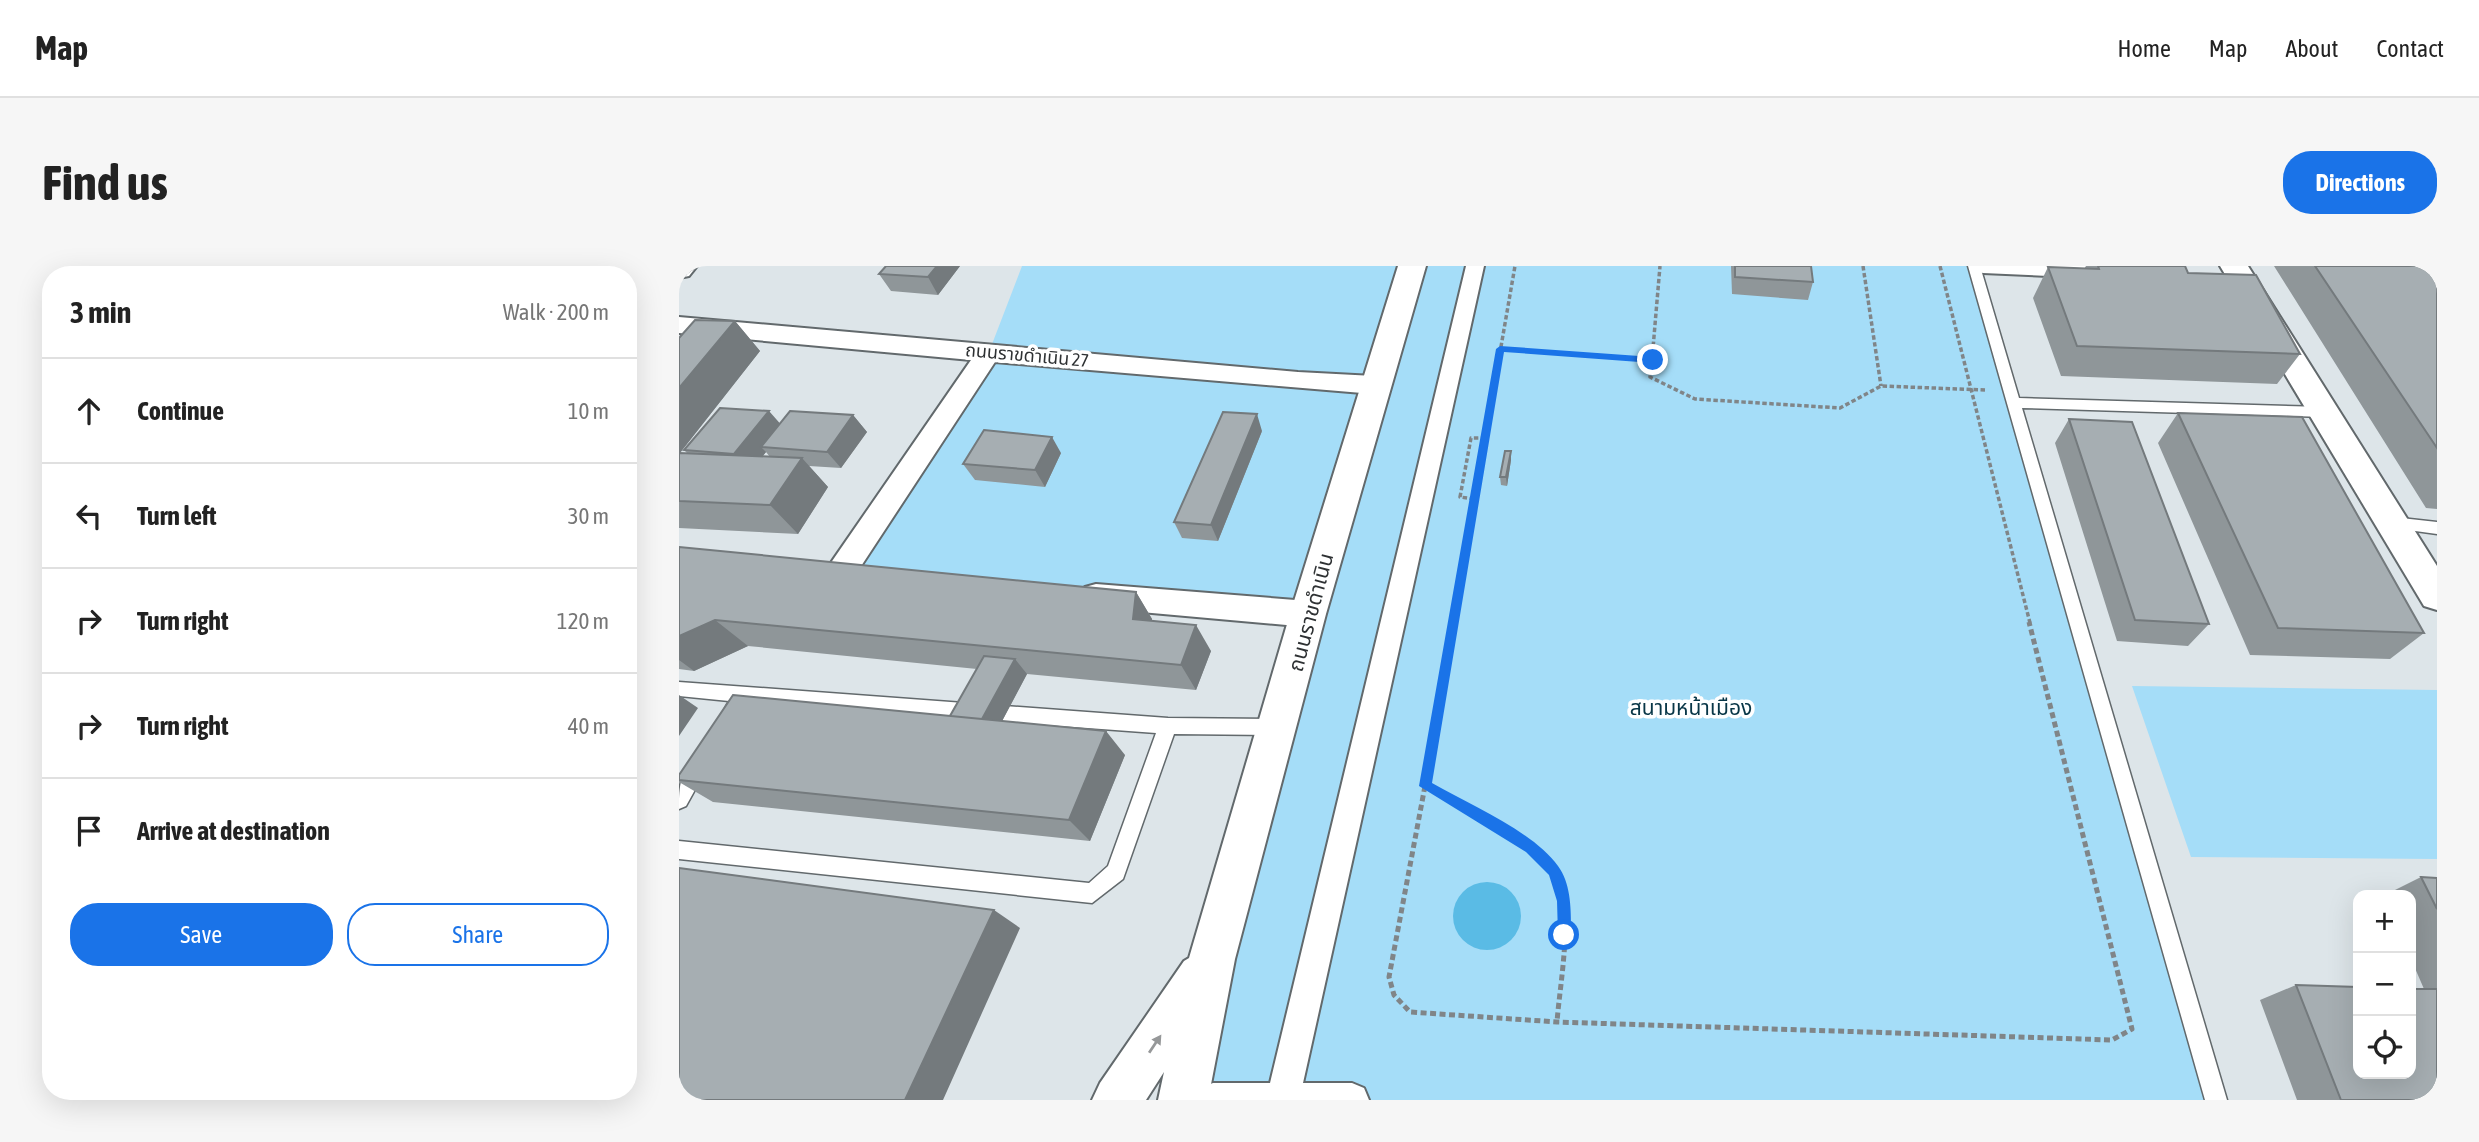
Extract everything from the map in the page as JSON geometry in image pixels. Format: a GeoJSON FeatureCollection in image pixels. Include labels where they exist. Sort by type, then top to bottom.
{"type":"FeatureCollection","features":[{"type":"Feature","properties":{"kind":"main road"},"geometry":{"type":"LineString","coordinates":[[679,271],[683,266]]}},
{"type":"Feature","properties":{"kind":"main road","name":"ถนนราขดำเนิน"},"geometry":{"type":"LineString","coordinates":[[1183,1100],[1212,959],[1374,385],[1412,266]]}},
{"type":"Feature","properties":{"kind":"main road"},"geometry":{"type":"LineString","coordinates":[[2230,273],[2324,412],[2437,596]]}},
{"type":"Feature","properties":{"kind":"main road","name":"ถนนราขดำเนิน"},"geometry":{"type":"LineString","coordinates":[[1117,1100],[1212,959]]}},
{"type":"Feature","properties":{"kind":"street"},"geometry":{"type":"LineString","coordinates":[[1283,1098],[1475,266]]}},
{"type":"Feature","properties":{"kind":"street"},"geometry":{"type":"LineString","coordinates":[[1983,266],[2119,272]]}},
{"type":"Feature","properties":{"kind":"street","name":"ถนนราขดำเนิน 27"},"geometry":{"type":"LineString","coordinates":[[679,325],[1298,381],[1374,385]]}},
{"type":"Feature","properties":{"kind":"street"},"geometry":{"type":"LineString","coordinates":[[839,575],[989,352]]}},
{"type":"Feature","properties":{"kind":"street"},"geometry":{"type":"LineString","coordinates":[[806,573],[878,579]]}},
{"type":"Feature","properties":{"kind":"street"},"geometry":{"type":"LineString","coordinates":[[1063,594],[1308,614]]}},
{"type":"Feature","properties":{"kind":"street"},"geometry":{"type":"LineString","coordinates":[[1213,1100],[1352,1100]]}},
{"type":"Feature","properties":{"kind":"lane"},"geometry":{"type":"LineString","coordinates":[[1974,266],[2216,1100]]}},
{"type":"Feature","properties":{"kind":"lane"},"geometry":{"type":"LineString","coordinates":[[2012,397],[2324,412]]}},
{"type":"Feature","properties":{"kind":"lane"},"geometry":{"type":"LineString","coordinates":[[2392,523],[2437,528]]}},
{"type":"Feature","properties":{"kind":"lane"},"geometry":{"type":"LineString","coordinates":[[679,689],[1168,726],[1279,727]]}},
{"type":"Feature","properties":{"kind":"lane"},"geometry":{"type":"LineString","coordinates":[[721,730],[743,695]]}},
{"type":"Feature","properties":{"kind":"lane"},"geometry":{"type":"LineString","coordinates":[[679,850],[1092,894],[1116,872],[1168,726]]}},
{"type":"Feature","properties":{"kind":"lane"},"geometry":{"type":"LineString","coordinates":[[679,800],[707,753]]}},
{"type":"Feature","properties":{"kind":"path"},"geometry":{"type":"LineString","coordinates":[[1515,266],[1425,786],[1389,977],[1394,995],[1410,1012],[1556,1022],[2112,1040],[2131,1029],[1940,266]]}},
{"type":"Feature","properties":{"kind":"path"},"geometry":{"type":"LineString","coordinates":[[1660,266],[1650,377],[1695,398],[1840,408],[1881,386],[1970,390],[2012,397]]}},
{"type":"Feature","properties":{"kind":"path"},"geometry":{"type":"LineString","coordinates":[[1863,266],[1881,386]]}},
{"type":"Feature","properties":{"kind":"path"},"geometry":{"type":"LineString","coordinates":[[1500,349],[1653,360]]}},
{"type":"Feature","properties":{"kind":"path"},"geometry":{"type":"LineString","coordinates":[[1474,499],[1461,497],[1472,438],[1485,438]]}},
{"type":"Feature","properties":{"kind":"path"},"geometry":{"type":"LineString","coordinates":[[1425,786],[1531,848],[1555,871],[1564,901],[1556,1022]]}},
{"type":"Feature","properties":{"kind":"green space","name":"สนามหน้าเมือง"},"geometry":{"type":"Polygon","coordinates":[[[1022,266],[1974,266],[2216,1100],[1183,1100],[1308,614],[839,575],[989,352],[1022,266]]]}},
{"type":"Feature","properties":{"kind":"green space"},"geometry":{"type":"Polygon","coordinates":[[[2132,686],[2437,690],[2437,859],[2191,857],[2132,686]]]}},
{"type":"Feature","properties":{"kind":"shaded area"},"geometry":{"type":"Polygon","coordinates":[[[1487,882],[1500,885],[1511,892],[1518,903],[1521,916],[1518,929],[1511,940],[1500,947],[1487,950],[1474,947],[1463,940],[1456,929],[1453,916],[1456,903],[1463,892],[1474,885],[1487,882]]]}},
{"type":"Feature","properties":{"kind":"building"},"geometry":{"type":"Polygon","coordinates":[[[886,266],[937,266],[928,277],[879,274],[886,266]]]}},
{"type":"Feature","properties":{"kind":"building"},"geometry":{"type":"Polygon","coordinates":[[[1735,266],[1811,266],[1813,282],[1735,277],[1735,266]]]}},
{"type":"Feature","properties":{"kind":"building"},"geometry":{"type":"Polygon","coordinates":[[[2098,266],[2185,266],[2188,273],[2256,275],[2300,354],[2077,346],[2048,267],[2099,269],[2098,266]]]}},
{"type":"Feature","properties":{"kind":"building"},"geometry":{"type":"Polygon","coordinates":[[[2315,266],[2437,266],[2437,448],[2315,266]]]}},
{"type":"Feature","properties":{"kind":"building"},"geometry":{"type":"Polygon","coordinates":[[[695,320],[735,321],[679,388],[679,338],[695,320]]]}},
{"type":"Feature","properties":{"kind":"building"},"geometry":{"type":"Polygon","coordinates":[[[720,408],[769,411],[734,454],[684,450],[720,408]]]}},
{"type":"Feature","properties":{"kind":"building"},"geometry":{"type":"Polygon","coordinates":[[[790,411],[853,415],[827,452],[761,447],[790,411]]]}},
{"type":"Feature","properties":{"kind":"building"},"geometry":{"type":"Polygon","coordinates":[[[1223,412],[1257,414],[1211,525],[1174,522],[1223,412]]]}},
{"type":"Feature","properties":{"kind":"building"},"geometry":{"type":"Polygon","coordinates":[[[2178,413],[2302,417],[2424,633],[2278,628],[2178,413]]]}},
{"type":"Feature","properties":{"kind":"building"},"geometry":{"type":"Polygon","coordinates":[[[2069,419],[2132,422],[2209,624],[2135,620],[2069,419]]]}},
{"type":"Feature","properties":{"kind":"building"},"geometry":{"type":"Polygon","coordinates":[[[984,430],[1052,437],[1035,470],[963,464],[984,430]]]}},
{"type":"Feature","properties":{"kind":"building"},"geometry":{"type":"Polygon","coordinates":[[[1505,451],[1511,451],[1506,477],[1500,477],[1505,451]]]}},
{"type":"Feature","properties":{"kind":"building"},"geometry":{"type":"Polygon","coordinates":[[[679,453],[802,458],[770,505],[679,501],[679,453]]]}},
{"type":"Feature","properties":{"kind":"building"},"geometry":{"type":"Polygon","coordinates":[[[679,547],[1136,592],[1133,619],[1196,625],[1181,665],[715,620],[679,636],[679,547]]]}},
{"type":"Feature","properties":{"kind":"building"},"geometry":{"type":"Polygon","coordinates":[[[984,656],[1015,659],[982,719],[950,716],[984,656]]]}},
{"type":"Feature","properties":{"kind":"building"},"geometry":{"type":"Polygon","coordinates":[[[733,695],[1106,731],[1069,820],[679,780],[679,775],[733,695]]]}},
{"type":"Feature","properties":{"kind":"building"},"geometry":{"type":"Polygon","coordinates":[[[679,868],[994,910],[905,1100],[679,1100],[679,868]]]}},
{"type":"Feature","properties":{"kind":"building"},"geometry":{"type":"Polygon","coordinates":[[[2421,877],[2437,878],[2437,909],[2421,877]]]}},
{"type":"Feature","properties":{"kind":"building"},"geometry":{"type":"Polygon","coordinates":[[[2296,985],[2353,987],[2353,1079],[2416,1079],[2416,989],[2437,989],[2437,1100],[2341,1100],[2296,985]]]}},
{"type":"Feature","properties":{"kind":"route"},"geometry":{"type":"LineString","coordinates":[[1564,935],[1564,901],[1555,871],[1531,848],[1501,829],[1460,809],[1425,786],[1500,349],[1653,360]]}}]}
